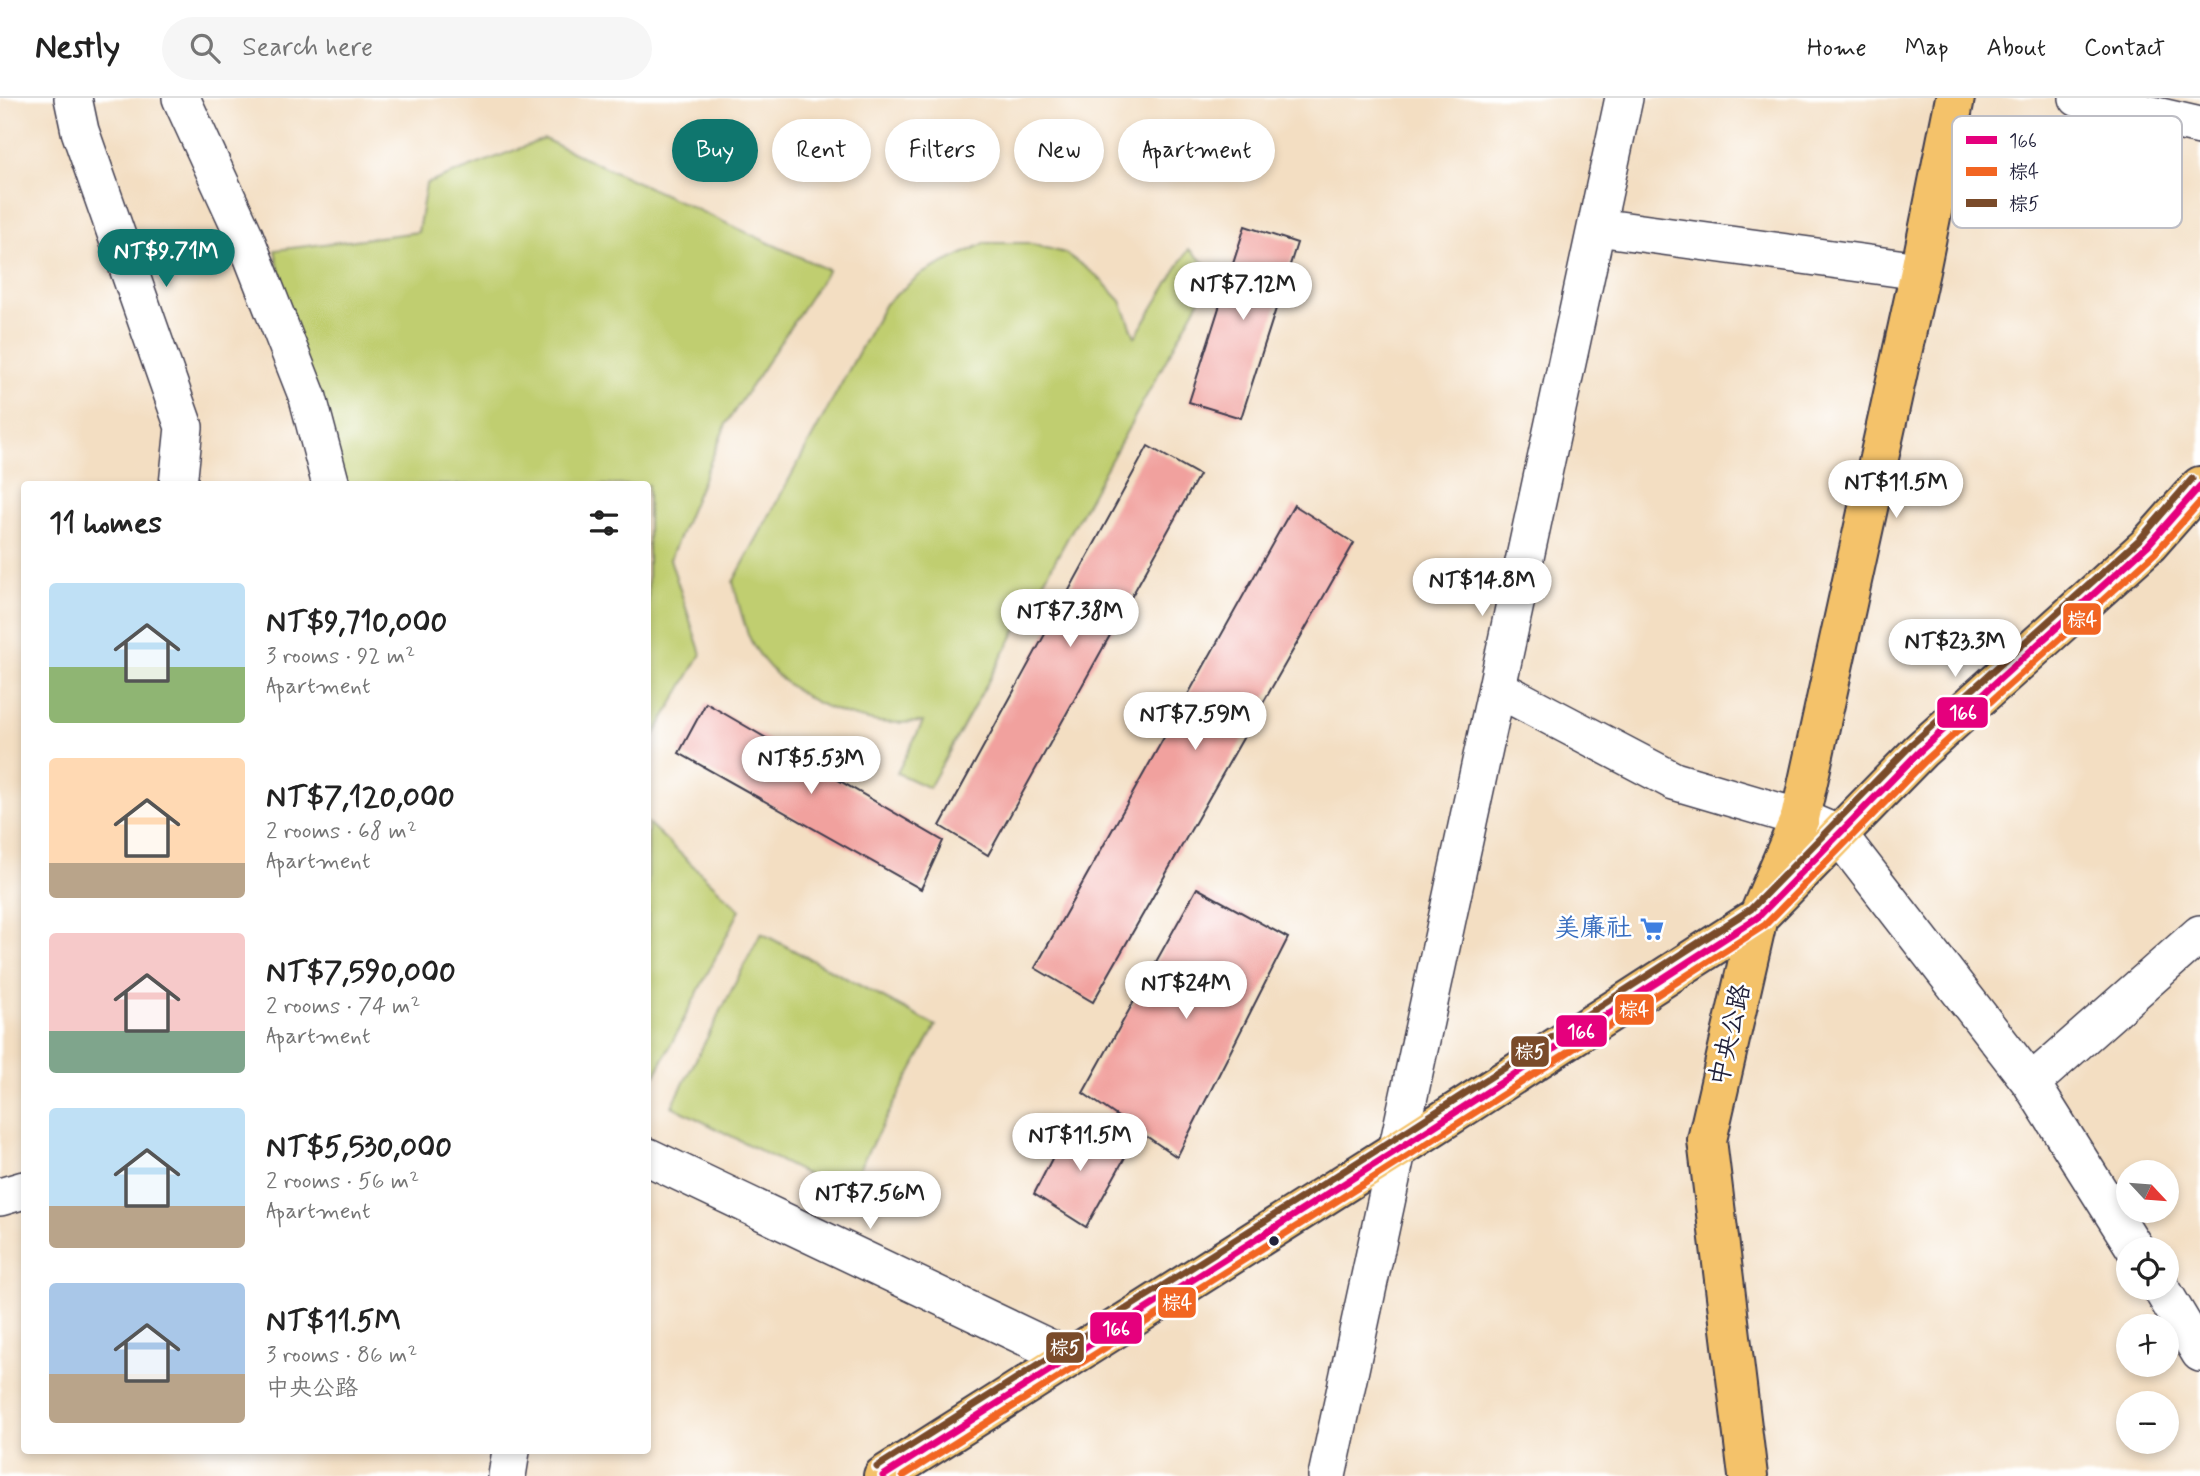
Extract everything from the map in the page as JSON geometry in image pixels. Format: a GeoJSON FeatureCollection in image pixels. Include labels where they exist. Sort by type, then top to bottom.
{"type":"FeatureCollection","features":[{"type":"Feature","properties":{"kind":"main road"},"geometry":{"type":"LineString","coordinates":[[1758,917],[1800,818],[1920,271],[1955,98]]}},
{"type":"Feature","properties":{"kind":"main road"},"geometry":{"type":"LineString","coordinates":[[1758,917],[1920,751],[2148,545],[2200,486]]}},
{"type":"Feature","properties":{"kind":"main road","name":"中央公路"},"geometry":{"type":"LineString","coordinates":[[883,1476],[1758,917]]}},
{"type":"Feature","properties":{"kind":"main road","name":"中央公路"},"geometry":{"type":"LineString","coordinates":[[1748,1476],[1707,1140],[1758,917]]}},
{"type":"Feature","properties":{"kind":"street"},"geometry":{"type":"LineString","coordinates":[[73,98],[79,131],[184,426],[178,481]]}},
{"type":"Feature","properties":{"kind":"street"},"geometry":{"type":"LineString","coordinates":[[181,98],[243,235],[308,398],[330,481]]}},
{"type":"Feature","properties":{"kind":"street"},"geometry":{"type":"LineString","coordinates":[[2078,98],[2192,116]]}},
{"type":"Feature","properties":{"kind":"street"},"geometry":{"type":"LineString","coordinates":[[1327,1476],[1597,227],[1619,99]]}},
{"type":"Feature","properties":{"kind":"street"},"geometry":{"type":"LineString","coordinates":[[1597,227],[1920,271]]}},
{"type":"Feature","properties":{"kind":"street"},"geometry":{"type":"LineString","coordinates":[[1497,688],[1674,781],[1800,818],[1838,834],[2031,1083],[2128,1237]]}},
{"type":"Feature","properties":{"kind":"street"},"geometry":{"type":"LineString","coordinates":[[2031,1083],[2200,934]]}},
{"type":"Feature","properties":{"kind":"street"},"geometry":{"type":"LineString","coordinates":[[651,1158],[1068,1357]]}},
{"type":"Feature","properties":{"kind":"street"},"geometry":{"type":"LineString","coordinates":[[0,1197],[21,1191]]}},
{"type":"Feature","properties":{"kind":"street"},"geometry":{"type":"LineString","coordinates":[[2170,1300],[2196,1336]]}},
{"type":"Feature","properties":{"kind":"street"},"geometry":{"type":"LineString","coordinates":[[508,1476],[511,1454]]}},
{"type":"Feature","properties":{"kind":"green space"},"geometry":{"type":"Polygon","coordinates":[[[544,139],[828,270],[726,424],[670,559],[701,654],[651,741],[651,481],[322,481],[275,250],[418,232],[426,184],[544,139]]]}},
{"type":"Feature","properties":{"kind":"green space"},"geometry":{"type":"Polygon","coordinates":[[[985,243],[1027,243],[1065,253],[1097,276],[1121,301],[1135,337],[1189,249],[1215,272],[929,788],[897,773],[923,722],[884,723],[860,718],[824,706],[792,687],[764,661],[753,645],[733,582],[885,304],[921,274],[985,243]]]}},
{"type":"Feature","properties":{"kind":"green space"},"geometry":{"type":"Polygon","coordinates":[[[651,826],[740,910],[651,1083],[651,826]]]}},
{"type":"Feature","properties":{"kind":"green space"},"geometry":{"type":"Polygon","coordinates":[[[761,933],[936,1026],[845,1194],[672,1106],[761,933]]]}},
{"type":"Feature","properties":{"kind":"building"},"geometry":{"type":"Polygon","coordinates":[[[1245,226],[1297,243],[1241,418],[1189,402],[1245,226]]]}},
{"type":"Feature","properties":{"kind":"building"},"geometry":{"type":"Polygon","coordinates":[[[1148,446],[1199,475],[988,855],[940,826],[1148,446]]]}},
{"type":"Feature","properties":{"kind":"building"},"geometry":{"type":"Polygon","coordinates":[[[1294,505],[1354,543],[1093,1002],[1035,968],[1294,505]]]}},
{"type":"Feature","properties":{"kind":"building"},"geometry":{"type":"Polygon","coordinates":[[[706,703],[943,841],[921,889],[679,753],[706,703]]]}},
{"type":"Feature","properties":{"kind":"building"},"geometry":{"type":"Polygon","coordinates":[[[1197,888],[1288,938],[1177,1157],[1083,1093],[1197,888]]]}},
{"type":"Feature","properties":{"kind":"building"},"geometry":{"type":"Polygon","coordinates":[[[1071,1121],[1128,1152],[1086,1227],[1034,1194],[1071,1121]]]}},
{"type":"Feature","properties":{"kind":"transit line","name":"棕5"},"geometry":{"type":"LineString","coordinates":[[877,1467],[1751,909],[1913,743],[2141,538],[2192,479]]}},
{"type":"Feature","properties":{"kind":"transit line","name":"166"},"geometry":{"type":"LineString","coordinates":[[883,1476],[1758,917],[1920,751],[2148,545],[2200,486]]}},
{"type":"Feature","properties":{"kind":"transit line","name":"棕4"},"geometry":{"type":"LineString","coordinates":[[903,1476],[1403,1159],[1765,925],[1927,759],[2155,553],[2200,502]]}},
{"type":"Feature","properties":{"kind":"place","name":"美廉社"},"geometry":{"type":"Point","coordinates":[1652,929]}}]}
